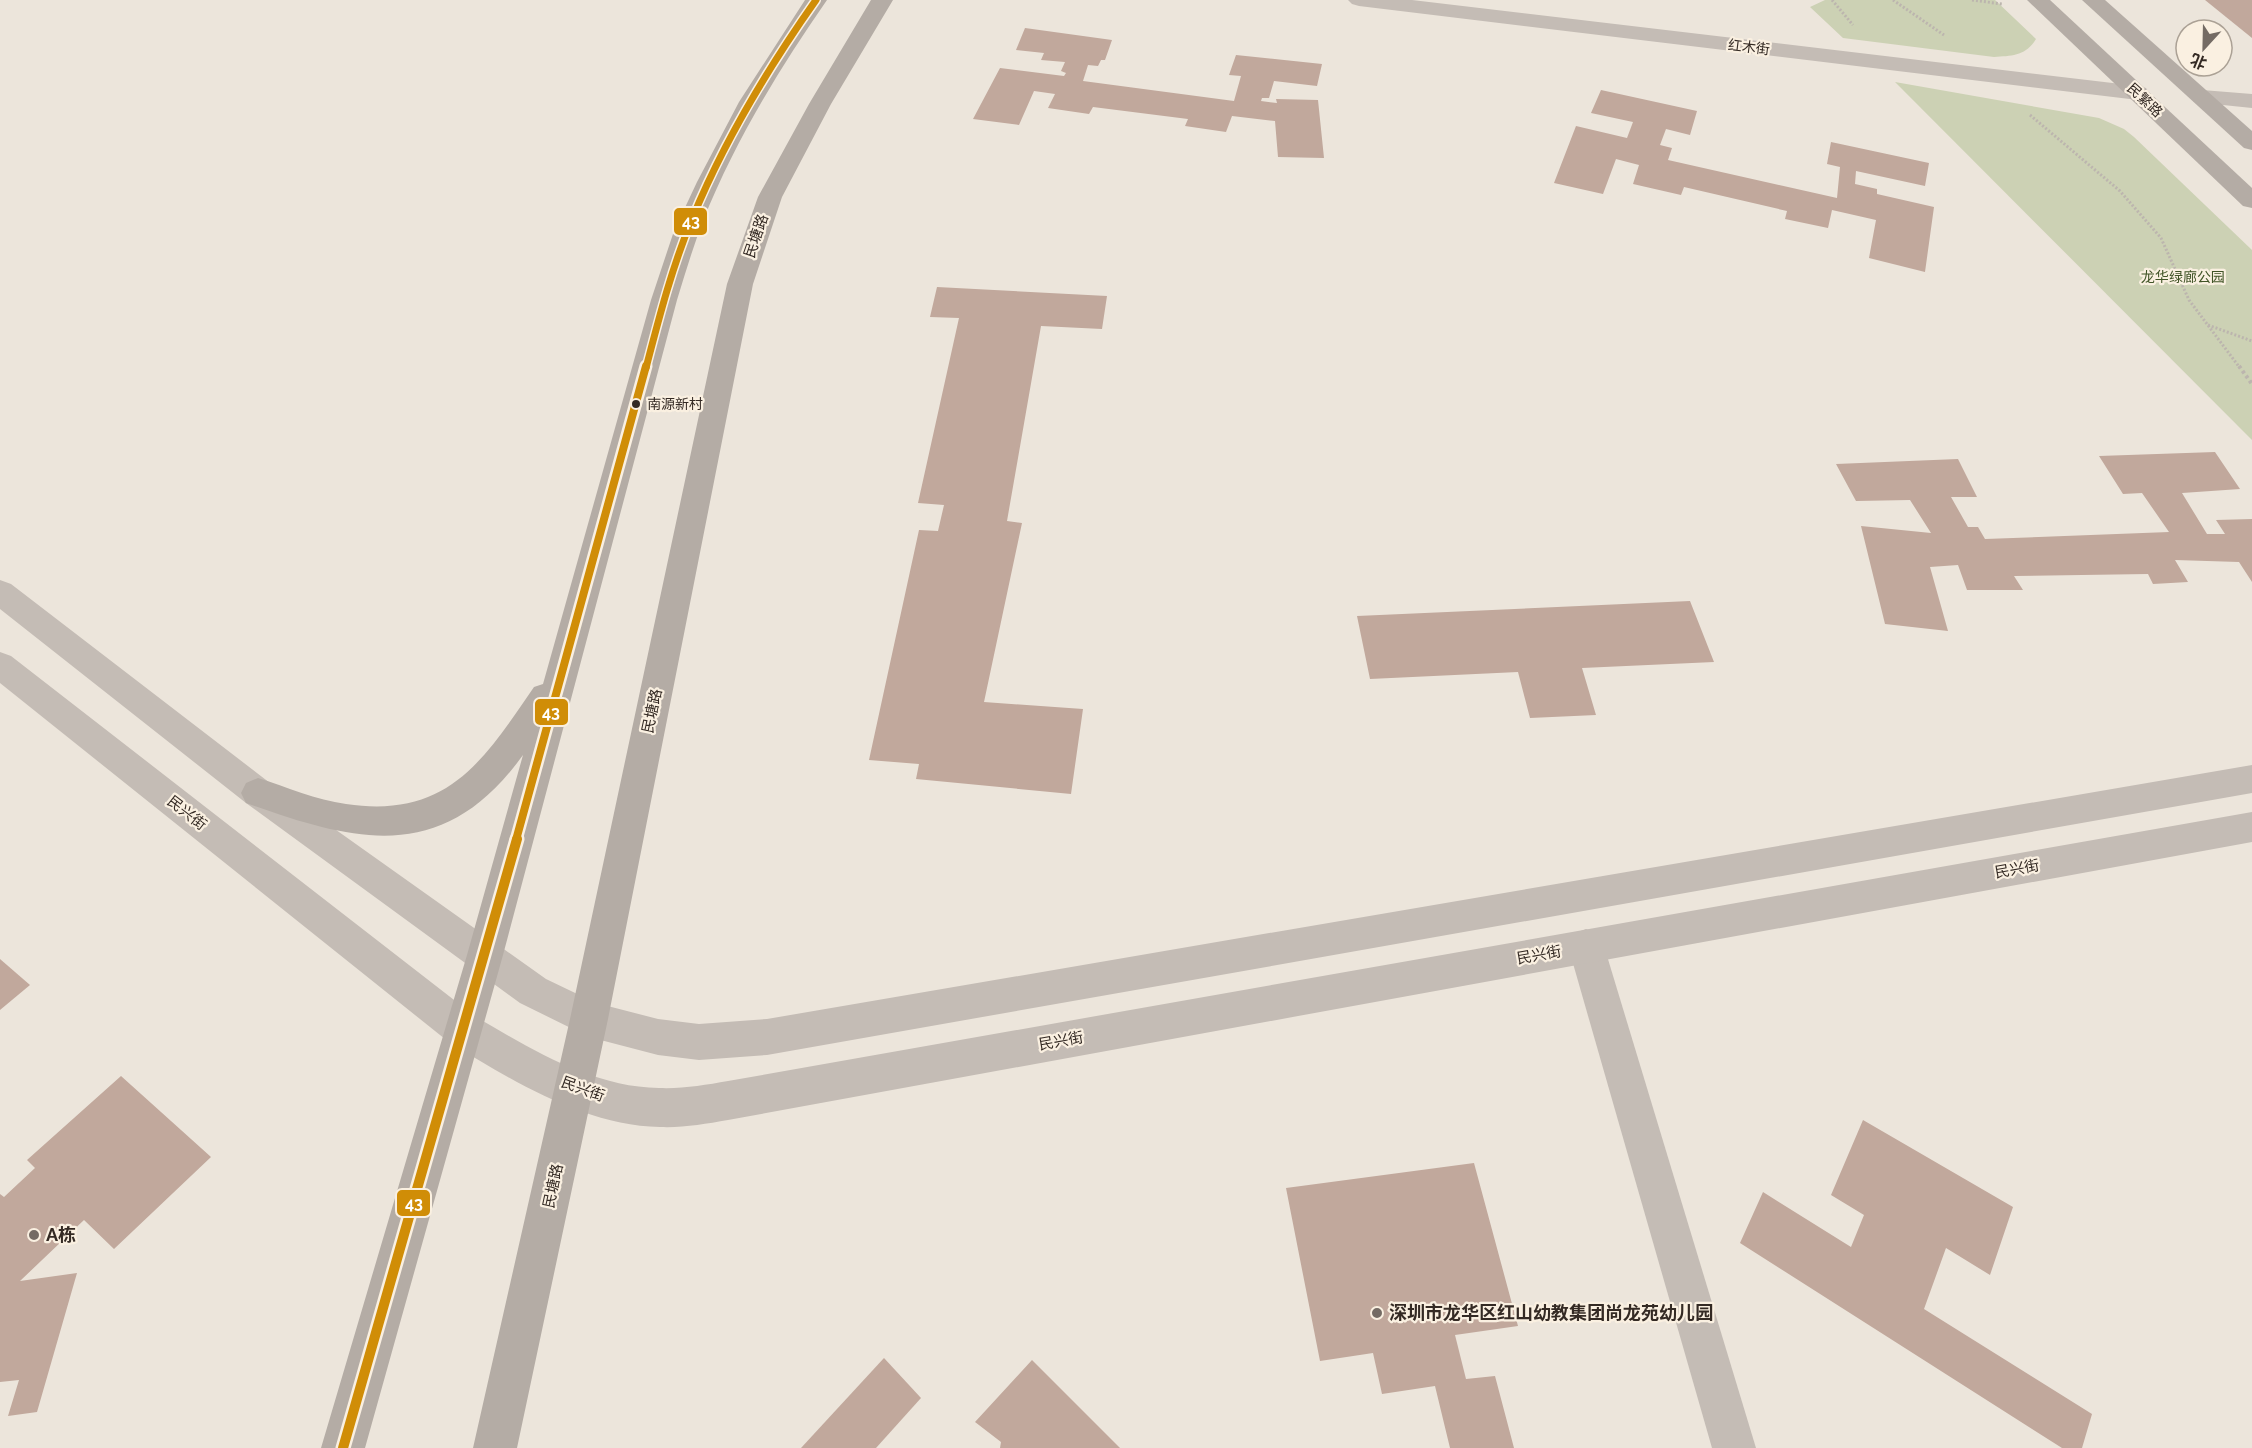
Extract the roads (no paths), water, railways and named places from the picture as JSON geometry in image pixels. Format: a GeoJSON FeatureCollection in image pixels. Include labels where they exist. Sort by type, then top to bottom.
{"type":"FeatureCollection","features":[{"type":"Feature","properties":{"kind":"main road"},"geometry":{"type":"LineString","coordinates":[[344,1448],[485,955],[642,373],[664,300],[695,211],[734,132],[788,39],[816,0]]}},
{"type":"Feature","properties":{"kind":"main road","name":"民塘路"},"geometry":{"type":"LineString","coordinates":[[495,1448],[589,1019],[740,284],[770,196],[842,64],[882,0]]}},
{"type":"Feature","properties":{"kind":"main road","name":"民繁路"},"geometry":{"type":"LineString","coordinates":[[2038,0],[2252,201]]}},
{"type":"Feature","properties":{"kind":"main road"},"geometry":{"type":"LineString","coordinates":[[2093,0],[2252,143]]}},
{"type":"Feature","properties":{"kind":"main road"},"geometry":{"type":"LineString","coordinates":[[258,793],[344,818],[365,821],[413,819],[440,810],[461,798],[491,772],[560,674]]}},
{"type":"Feature","properties":{"kind":"street","name":"红木街"},"geometry":{"type":"LineString","coordinates":[[1359,0],[2138,93]]}},
{"type":"Feature","properties":{"kind":"street"},"geometry":{"type":"LineString","coordinates":[[2202,97],[2252,100]]}},
{"type":"Feature","properties":{"kind":"street"},"geometry":{"type":"LineString","coordinates":[[0,592],[258,793],[533,991],[589,1019],[622,1029],[699,1042],[766,1037],[2252,779]]}},
{"type":"Feature","properties":{"kind":"street","name":"民兴街"},"geometry":{"type":"LineString","coordinates":[[0,665],[463,1030],[517,1061],[574,1088],[645,1107],[688,1107],[2252,827]]}},
{"type":"Feature","properties":{"kind":"street"},"geometry":{"type":"LineString","coordinates":[[1586,946],[1734,1448]]}},
{"type":"Feature","properties":{"kind":"place","name":"南源新村"},"geometry":{"type":"Point","coordinates":[636,404]}},
{"type":"Feature","properties":{"kind":"place","name":"A栋"},"geometry":{"type":"Point","coordinates":[34,1235]}},
{"type":"Feature","properties":{"kind":"place","name":"深圳市龙华区红山幼教集团尚龙苑幼儿园"},"geometry":{"type":"Point","coordinates":[1377,1313]}},
{"type":"Feature","properties":{"kind":"park label","name":"龙华绿廊公园"},"geometry":{"type":"Point","coordinates":[2183,277]}}]}
